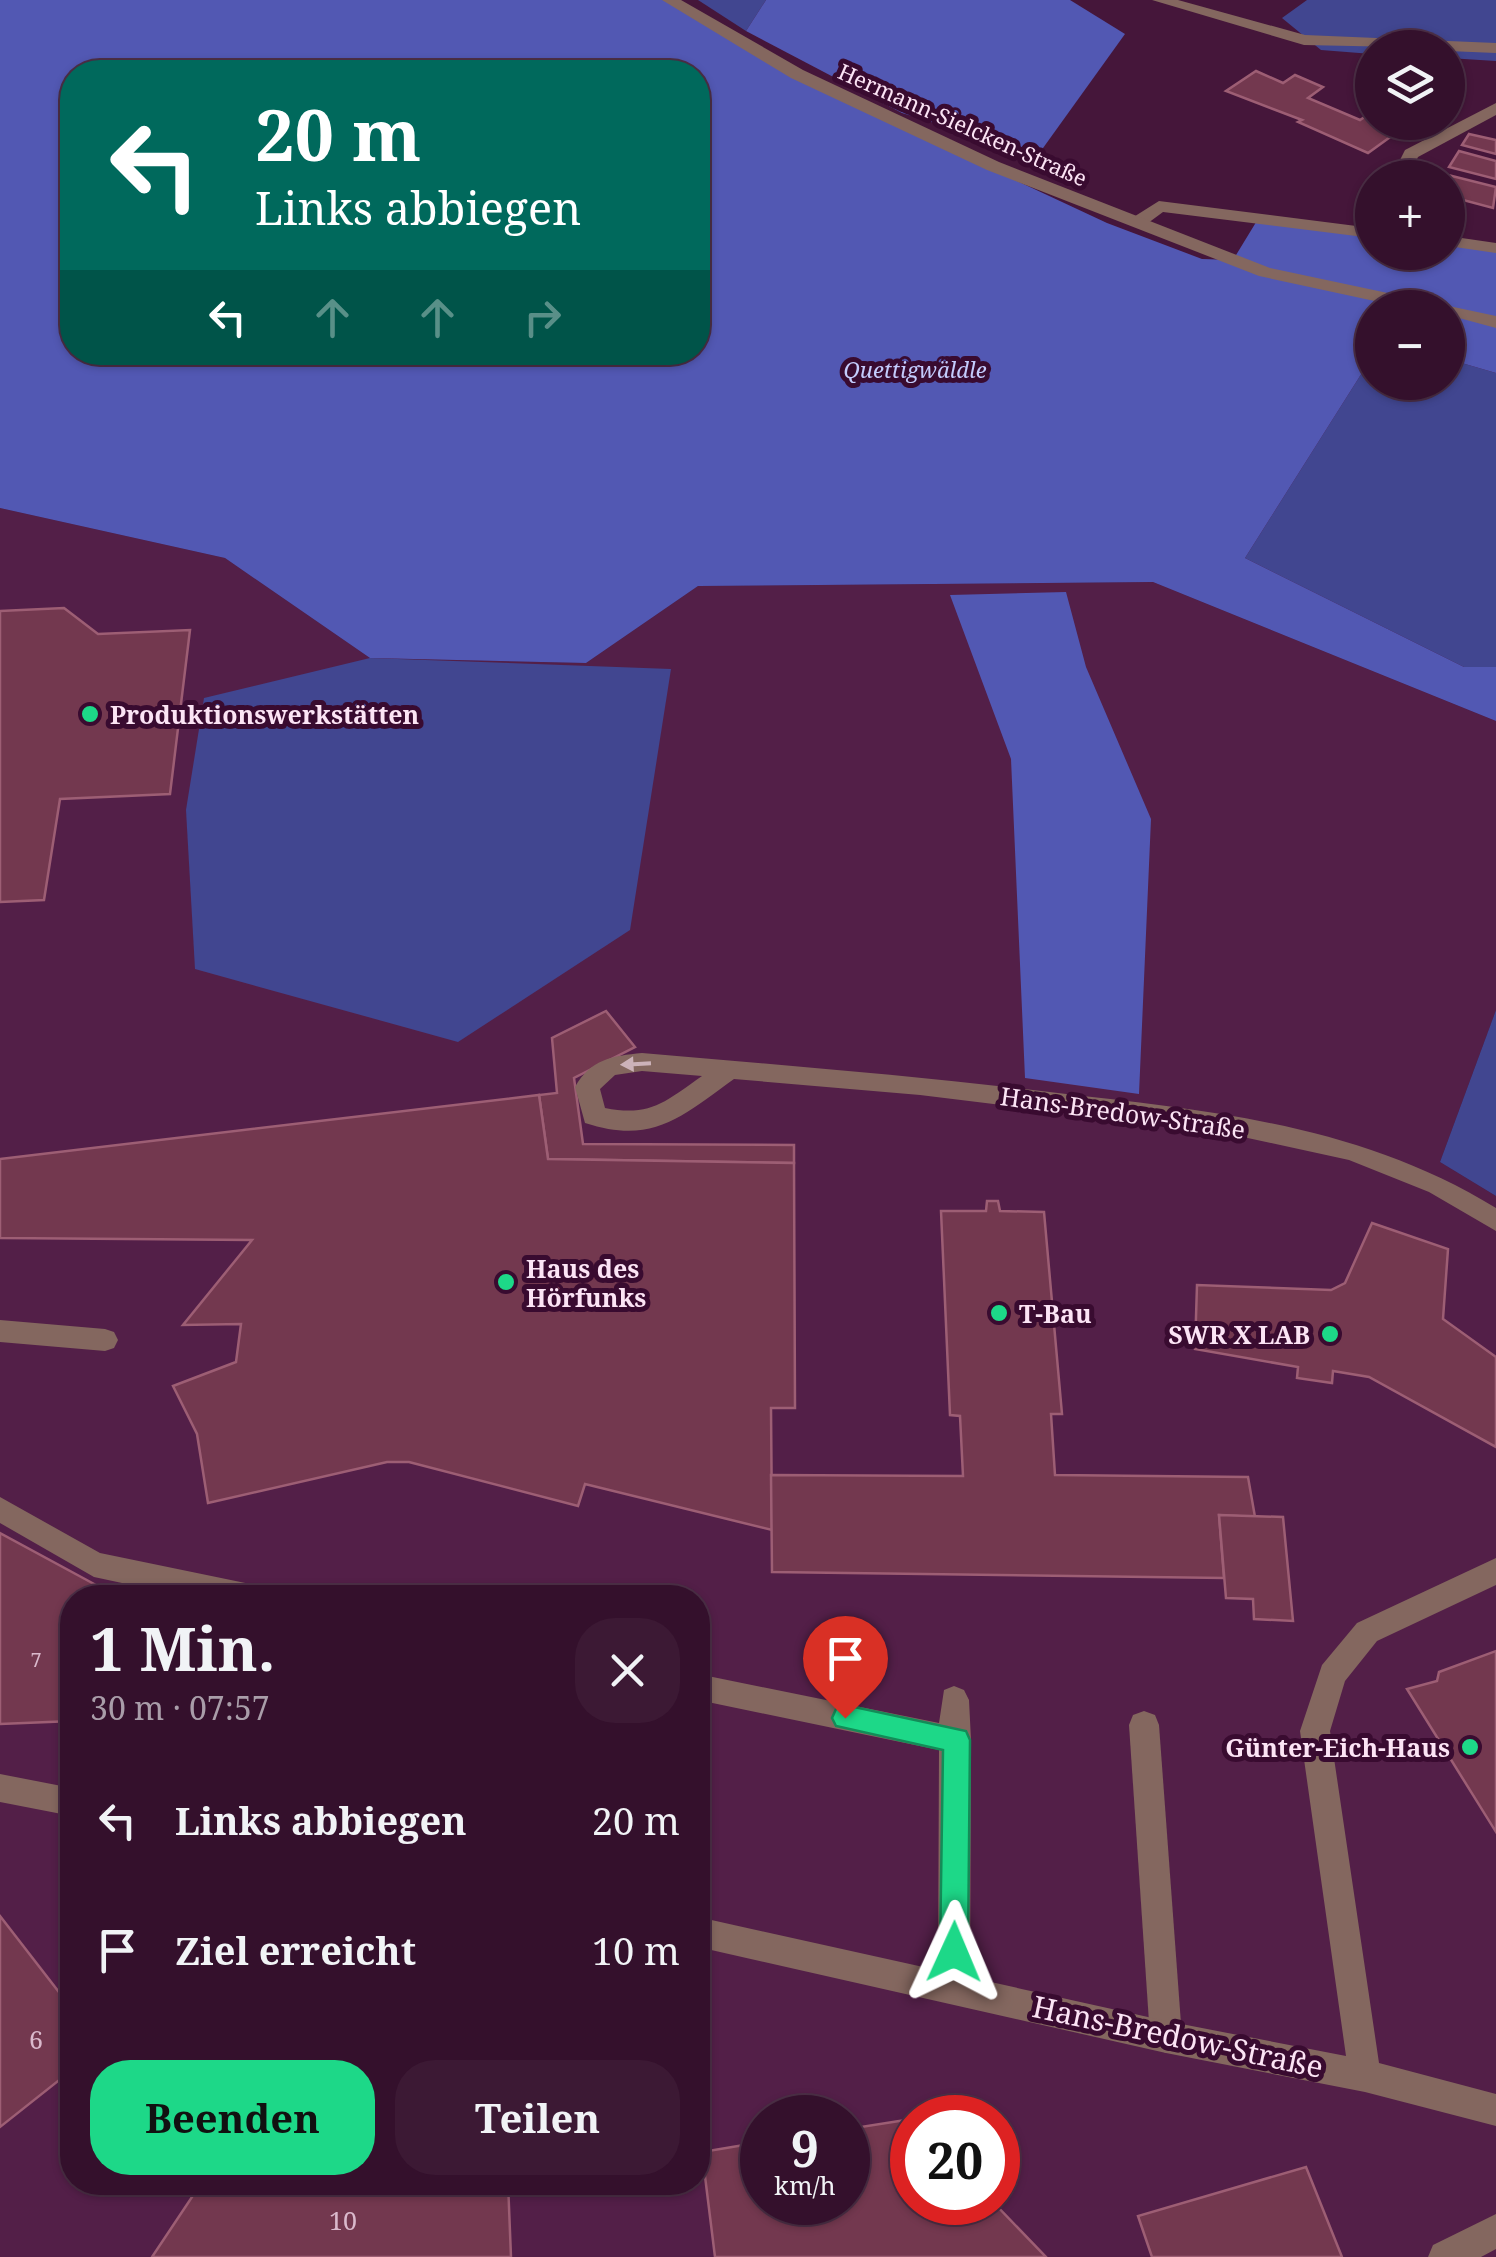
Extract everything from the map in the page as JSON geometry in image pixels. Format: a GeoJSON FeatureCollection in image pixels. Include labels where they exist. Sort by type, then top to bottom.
{"type":"FeatureCollection","features":[{"type":"Feature","properties":{"kind":"street","name":"Hermann-Sielcken-Straße"},"geometry":{"type":"LineString","coordinates":[[670,0],[797,74],[904,128],[1265,272],[1355,291]]}},
{"type":"Feature","properties":{"kind":"street"},"geometry":{"type":"LineString","coordinates":[[1160,0],[1304,40],[1496,48]]}},
{"type":"Feature","properties":{"kind":"street"},"geometry":{"type":"LineString","coordinates":[[1408,160],[1411,154],[1496,108]]}},
{"type":"Feature","properties":{"kind":"street"},"geometry":{"type":"LineString","coordinates":[[1138,222],[1159,206],[1355,231]]}},
{"type":"Feature","properties":{"kind":"street"},"geometry":{"type":"LineString","coordinates":[[1465,243],[1496,248]]}},
{"type":"Feature","properties":{"kind":"street"},"geometry":{"type":"LineString","coordinates":[[1465,314],[1496,322]]}},
{"type":"Feature","properties":{"kind":"street","name":"Hans-Bredow-Straße"},"geometry":{"type":"LineString","coordinates":[[733,1067],[678,1106],[636,1124],[594,1116],[587,1087],[608,1066],[642,1062],[733,1067],[1220,1122],[1353,1151],[1438,1185],[1496,1221]]}},
{"type":"Feature","properties":{"kind":"street"},"geometry":{"type":"LineString","coordinates":[[0,1331],[105,1340]]}},
{"type":"Feature","properties":{"kind":"street"},"geometry":{"type":"LineString","coordinates":[[0,1509],[94,1564],[194,1585]]}},
{"type":"Feature","properties":{"kind":"street","name":"Hans-Bredow-Straße"},"geometry":{"type":"LineString","coordinates":[[1365,2076],[1315,1731],[1332,1674],[1368,1632],[1496,1571]]}},
{"type":"Feature","properties":{"kind":"street"},"geometry":{"type":"LineString","coordinates":[[710,1689],[956,1740]]}},
{"type":"Feature","properties":{"kind":"street"},"geometry":{"type":"LineString","coordinates":[[954,1700],[954,1988]]}},
{"type":"Feature","properties":{"kind":"street"},"geometry":{"type":"LineString","coordinates":[[1144,1725],[1166,2037]]}},
{"type":"Feature","properties":{"kind":"street"},"geometry":{"type":"LineString","coordinates":[[0,1788],[60,1800]]}},
{"type":"Feature","properties":{"kind":"street","name":"Hans-Bredow-Straße"},"geometry":{"type":"LineString","coordinates":[[710,1935],[1166,2037],[1365,2076],[1496,2110]]}},
{"type":"Feature","properties":{"kind":"street"},"geometry":{"type":"LineString","coordinates":[[1445,2257],[1496,2231]]}},
{"type":"Feature","properties":{"kind":"shaded area"},"geometry":{"type":"Polygon","coordinates":[[[698,0],[766,0],[746,31],[698,0]]]}},
{"type":"Feature","properties":{"kind":"shaded area"},"geometry":{"type":"Polygon","coordinates":[[[1307,0],[1496,0],[1496,61],[1465,59],[1465,30],[1355,30],[1355,53],[1321,50],[1282,18],[1307,0]]]}},
{"type":"Feature","properties":{"kind":"shaded area"},"geometry":{"type":"Polygon","coordinates":[[[1465,364],[1496,373],[1496,667],[1464,667],[1245,558],[1355,384],[1355,400],[1465,400],[1465,364]]]}},
{"type":"Feature","properties":{"kind":"shaded area"},"geometry":{"type":"Polygon","coordinates":[[[0,508],[225,558],[370,658],[586,663],[698,586],[1153,582],[1496,721],[1496,1010],[1440,1162],[1496,1196],[1496,2257],[0,2257],[0,508]]]}},
{"type":"Feature","properties":{"kind":"shaded area"},"geometry":{"type":"Polygon","coordinates":[[[370,658],[671,669],[630,930],[458,1042],[195,969],[186,810],[204,698],[370,658]]]}},
{"type":"Feature","properties":{"kind":"shaded area"},"geometry":{"type":"Polygon","coordinates":[[[1496,1010],[1496,1196],[1440,1162],[1496,1010]]]}},
{"type":"Feature","properties":{"kind":"green space","name":"Quettigwäldle"},"geometry":{"type":"Polygon","coordinates":[[[0,0],[670,0],[904,128],[1107,223],[1202,259],[1233,260],[1258,219],[1355,231],[1355,270],[1465,270],[1465,243],[1496,248],[1496,373],[1465,364],[1465,290],[1355,290],[1355,384],[1245,558],[1464,667],[1496,667],[1496,721],[1153,582],[698,586],[586,663],[370,658],[225,558],[0,508],[0,0]]]}},
{"type":"Feature","properties":{"kind":"green space"},"geometry":{"type":"Polygon","coordinates":[[[766,0],[1070,0],[1125,34],[1038,155],[902,113],[746,31],[766,0]]]}},
{"type":"Feature","properties":{"kind":"green space"},"geometry":{"type":"Polygon","coordinates":[[[1066,592],[1086,667],[1151,819],[1139,1094],[1025,1078],[1011,759],[950,595],[1066,592]]]}},
{"type":"Feature","properties":{"kind":"building"},"geometry":{"type":"Polygon","coordinates":[[[1256,71],[1283,83],[1295,75],[1323,87],[1308,98],[1355,118],[1355,140],[1386,140],[1368,153],[1298,122],[1302,120],[1226,91],[1256,71]]]}},
{"type":"Feature","properties":{"kind":"building"},"geometry":{"type":"Polygon","coordinates":[[[1469,134],[1496,140],[1496,154],[1462,145],[1469,134]]]}},
{"type":"Feature","properties":{"kind":"building"},"geometry":{"type":"Polygon","coordinates":[[[1459,151],[1496,161],[1496,179],[1465,171],[1465,160],[1453,160],[1459,151]]]}},
{"type":"Feature","properties":{"kind":"building"},"geometry":{"type":"Polygon","coordinates":[[[1465,179],[1496,187],[1493,208],[1465,201],[1465,179]]]}},
{"type":"Feature","properties":{"kind":"building","name":"Produktionswerkstätten"},"geometry":{"type":"Polygon","coordinates":[[[64,608],[98,634],[190,630],[170,794],[60,799],[44,900],[0,902],[0,611],[64,608]]]}},
{"type":"Feature","properties":{"kind":"building"},"geometry":{"type":"Polygon","coordinates":[[[606,1011],[635,1047],[574,1078],[583,1144],[794,1145],[794,1163],[548,1159],[539,1095],[557,1093],[552,1038],[606,1011]]]}},
{"type":"Feature","properties":{"kind":"building","name":"Haus des Hörfunks"},"geometry":{"type":"Polygon","coordinates":[[[539,1095],[548,1159],[794,1163],[795,1408],[771,1408],[772,1530],[585,1484],[578,1506],[409,1462],[387,1462],[208,1503],[197,1434],[173,1386],[236,1362],[241,1324],[183,1325],[252,1240],[0,1238],[0,1159],[539,1095]]]}},
{"type":"Feature","properties":{"kind":"building","name":"T-Bau"},"geometry":{"type":"Polygon","coordinates":[[[987,1201],[998,1201],[1000,1211],[1044,1212],[1062,1414],[1051,1414],[1055,1475],[1248,1477],[1255,1517],[1219,1515],[1224,1578],[772,1572],[771,1475],[963,1476],[960,1416],[950,1415],[941,1211],[986,1211],[987,1201]]]}},
{"type":"Feature","properties":{"kind":"building","name":"SWR X LAB"},"geometry":{"type":"Polygon","coordinates":[[[1372,1223],[1448,1249],[1443,1319],[1496,1357],[1496,1447],[1369,1377],[1333,1371],[1332,1383],[1297,1378],[1298,1367],[1195,1349],[1197,1285],[1331,1290],[1345,1283],[1372,1223]]]}},
{"type":"Feature","properties":{"kind":"building"},"geometry":{"type":"Polygon","coordinates":[[[1219,1515],[1283,1517],[1293,1621],[1254,1619],[1253,1599],[1226,1598],[1219,1515]]]}},
{"type":"Feature","properties":{"kind":"building"},"geometry":{"type":"Polygon","coordinates":[[[0,1533],[96,1585],[60,1585],[60,1722],[0,1724],[0,1533]]]}},
{"type":"Feature","properties":{"kind":"building","name":"Günter-Eich-Haus"},"geometry":{"type":"Polygon","coordinates":[[[1496,1651],[1496,1832],[1407,1689],[1437,1681],[1439,1672],[1496,1651]]]}},
{"type":"Feature","properties":{"kind":"building"},"geometry":{"type":"Polygon","coordinates":[[[0,1916],[60,1994],[60,2080],[0,2127],[0,1916]]]}},
{"type":"Feature","properties":{"kind":"building"},"geometry":{"type":"Polygon","coordinates":[[[890,2122],[890,2225],[1015,2225],[1046,2257],[715,2257],[707,2195],[710,2151],[740,2146],[740,2225],[870,2225],[870,2126],[890,2122]]]}},
{"type":"Feature","properties":{"kind":"building"},"geometry":{"type":"Polygon","coordinates":[[[1306,2167],[1342,2257],[1152,2257],[1138,2216],[1306,2167]]]}},
{"type":"Feature","properties":{"kind":"building"},"geometry":{"type":"Polygon","coordinates":[[[193,2195],[509,2195],[511,2257],[152,2257],[193,2195]]]}},
{"type":"Feature","properties":{"kind":"place","name":"Produktionswerkstätten"},"geometry":{"type":"Point","coordinates":[90,714]}},
{"type":"Feature","properties":{"kind":"place","name":"Haus des Hörfunks"},"geometry":{"type":"Point","coordinates":[506,1282]}},
{"type":"Feature","properties":{"kind":"place","name":"T-Bau"},"geometry":{"type":"Point","coordinates":[999,1313]}},
{"type":"Feature","properties":{"kind":"place","name":"SWR X LAB"},"geometry":{"type":"Point","coordinates":[1330,1334]}},
{"type":"Feature","properties":{"kind":"place","name":"Günter-Eich-Haus"},"geometry":{"type":"Point","coordinates":[1470,1747]}},
{"type":"Feature","properties":{"kind":"route"},"geometry":{"type":"LineString","coordinates":[[845,1718],[956,1740],[954,1952]]}}]}
